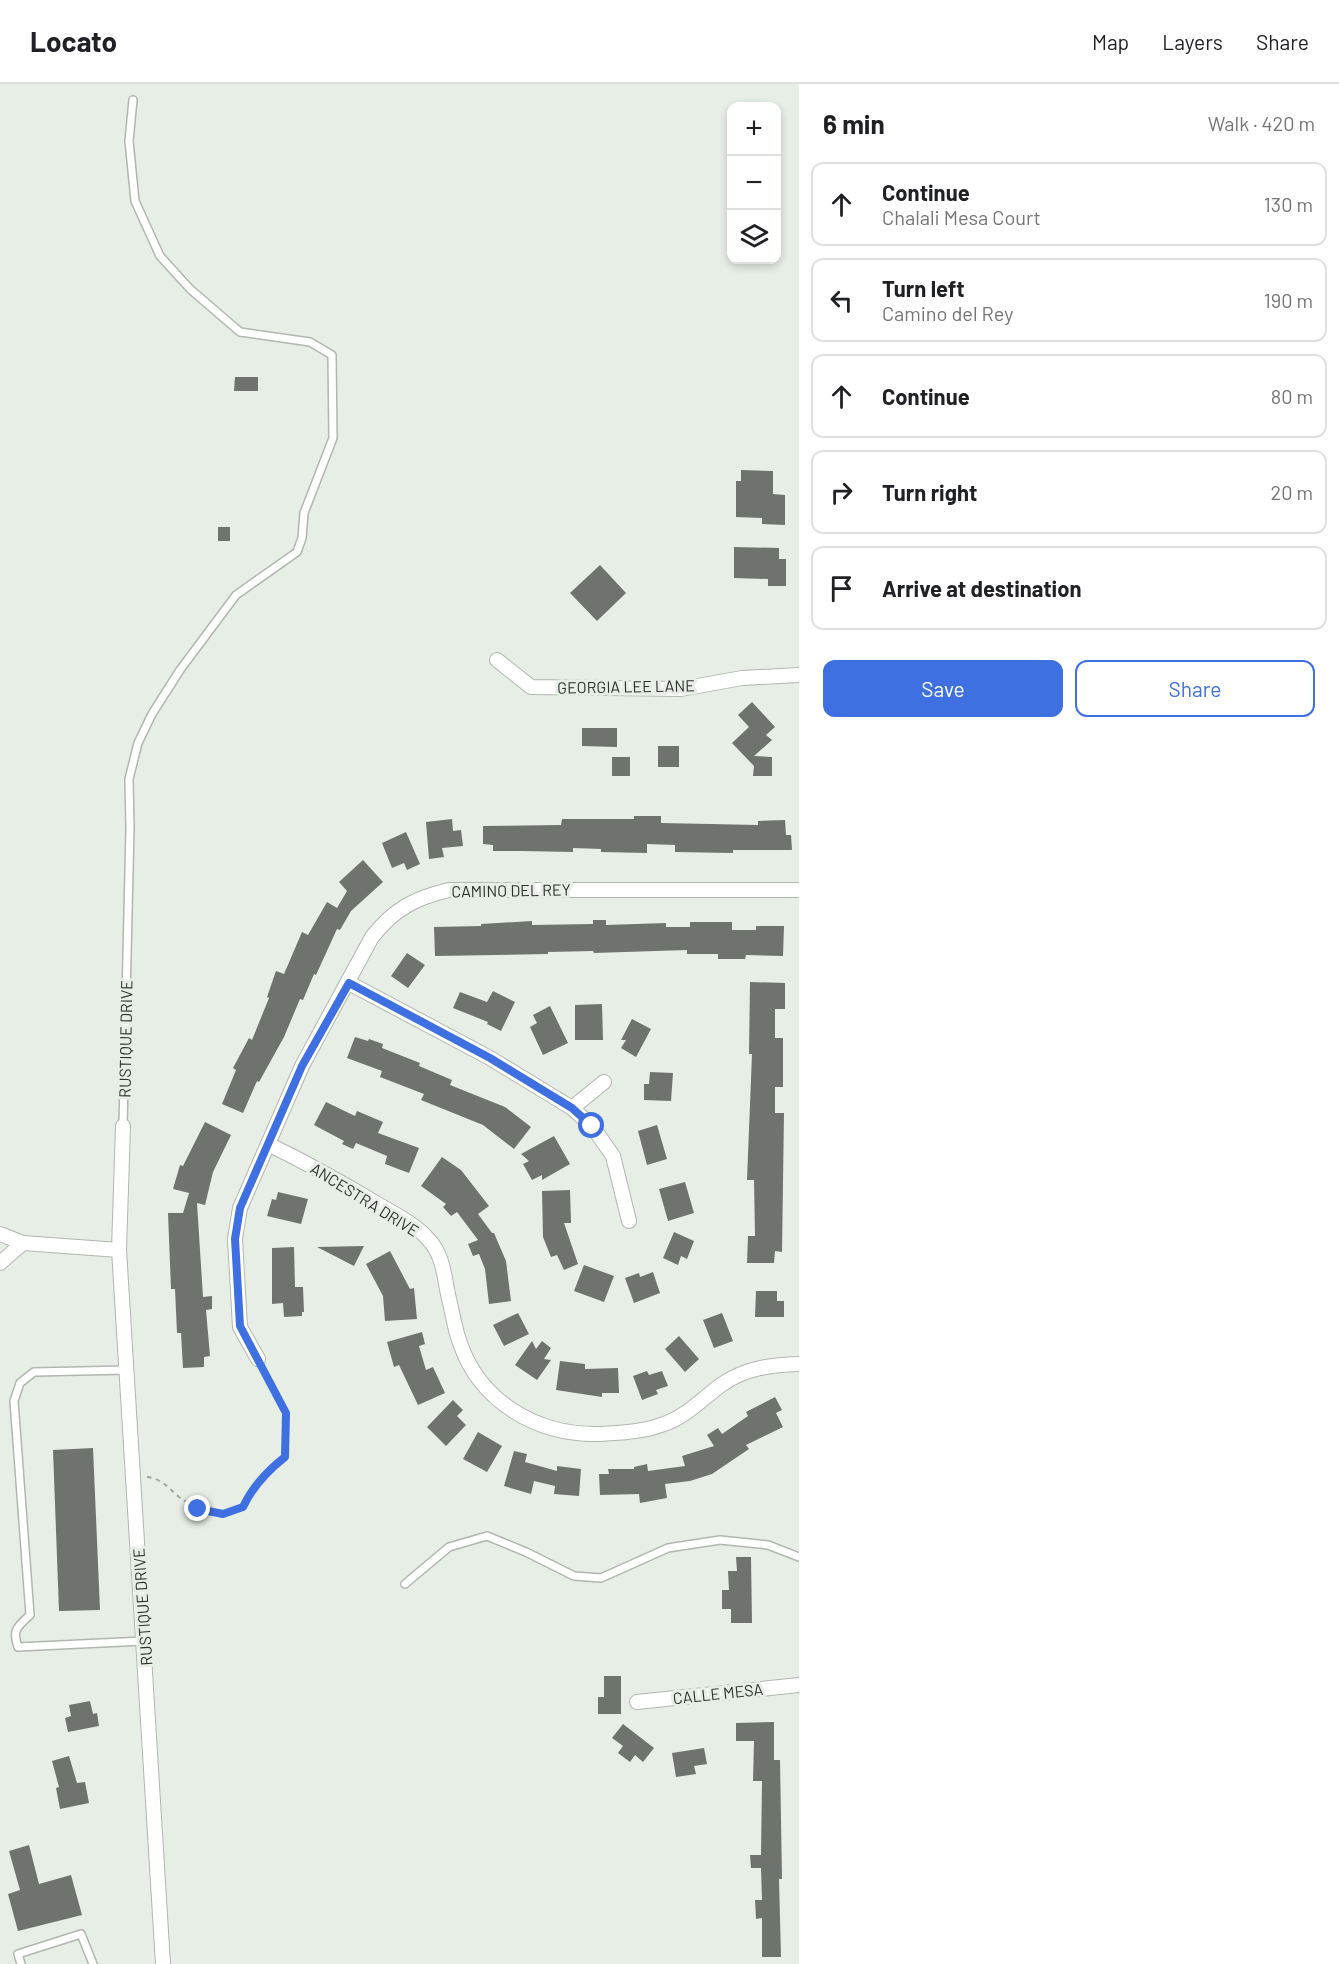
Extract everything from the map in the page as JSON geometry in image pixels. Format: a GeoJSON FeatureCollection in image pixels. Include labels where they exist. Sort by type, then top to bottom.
{"type":"FeatureCollection","features":[{"type":"Feature","properties":{"kind":"street","name":"GEORGIA LEE LANE"},"geometry":{"type":"LineString","coordinates":[[497,660],[531,687],[681,689],[742,678],[799,675]]}},
{"type":"Feature","properties":{"kind":"street","name":"CAMINO DEL REY"},"geometry":{"type":"LineString","coordinates":[[258,1359],[240,1326],[235,1239],[240,1208],[302,1066],[372,937],[385,921],[422,896],[449,890],[799,890]]}},
{"type":"Feature","properties":{"kind":"street"},"geometry":{"type":"LineString","coordinates":[[349,983],[490,1058],[572,1108],[592,1126],[613,1156],[629,1221]]}},
{"type":"Feature","properties":{"kind":"street"},"geometry":{"type":"LineString","coordinates":[[572,1108],[604,1082]]}},
{"type":"Feature","properties":{"kind":"street","name":"RUSTIQUE DRIVE"},"geometry":{"type":"LineString","coordinates":[[123,1126],[119,1250],[163,1964]]}},
{"type":"Feature","properties":{"kind":"street","name":"ANCESTRA DRIVE"},"geometry":{"type":"LineString","coordinates":[[268,1144],[344,1184],[413,1225],[430,1241],[442,1263],[460,1343],[470,1363],[488,1391],[510,1410],[535,1423],[566,1431],[597,1434],[634,1431],[662,1425],[685,1414],[721,1385],[751,1369],[799,1364]]}},
{"type":"Feature","properties":{"kind":"street"},"geometry":{"type":"LineString","coordinates":[[0,1234],[23,1243],[119,1250]]}},
{"type":"Feature","properties":{"kind":"street"},"geometry":{"type":"LineString","coordinates":[[0,1263],[23,1243]]}},
{"type":"Feature","properties":{"kind":"street","name":"CALLE MESA"},"geometry":{"type":"LineString","coordinates":[[637,1702],[799,1684]]}},
{"type":"Feature","properties":{"kind":"lane","name":"RUSTIQUE DRIVE"},"geometry":{"type":"LineString","coordinates":[[123,1126],[130,828],[129,779],[138,743],[152,714],[180,670],[236,595],[297,552],[302,538],[304,513],[333,438],[332,355],[310,342],[240,332],[190,289],[160,256],[135,201],[129,141],[133,100]]}},
{"type":"Feature","properties":{"kind":"lane"},"geometry":{"type":"LineString","coordinates":[[127,1370],[34,1372],[20,1383],[14,1401],[30,1615],[16,1628],[15,1637],[18,1647],[144,1641]]}},
{"type":"Feature","properties":{"kind":"lane"},"geometry":{"type":"LineString","coordinates":[[405,1584],[449,1547],[487,1536],[574,1576],[601,1578],[668,1548],[720,1540],[768,1545],[799,1557]]}},
{"type":"Feature","properties":{"kind":"lane"},"geometry":{"type":"LineString","coordinates":[[21,1964],[18,1954],[81,1934],[93,1964]]}},
{"type":"Feature","properties":{"kind":"path"},"geometry":{"type":"LineString","coordinates":[[133,1476],[155,1478],[165,1483],[178,1496],[198,1509],[223,1514],[243,1507],[266,1472],[285,1457],[286,1413],[258,1359]]}},
{"type":"Feature","properties":{"kind":"building"},"geometry":{"type":"Polygon","coordinates":[[[235,377],[258,377],[258,391],[234,391],[235,377]]]}},
{"type":"Feature","properties":{"kind":"building"},"geometry":{"type":"Polygon","coordinates":[[[741,470],[773,471],[773,494],[785,495],[785,525],[762,524],[762,518],[736,517],[736,481],[741,481],[741,470]]]}},
{"type":"Feature","properties":{"kind":"building"},"geometry":{"type":"Polygon","coordinates":[[[218,527],[230,527],[230,541],[218,541],[218,527]]]}},
{"type":"Feature","properties":{"kind":"building"},"geometry":{"type":"Polygon","coordinates":[[[734,547],[779,548],[779,559],[786,559],[786,586],[768,586],[768,579],[734,578],[734,547]]]}},
{"type":"Feature","properties":{"kind":"building"},"geometry":{"type":"Polygon","coordinates":[[[600,565],[626,593],[597,621],[570,593],[600,565]]]}},
{"type":"Feature","properties":{"kind":"building"},"geometry":{"type":"Polygon","coordinates":[[[752,702],[775,727],[766,735],[772,740],[754,756],[772,757],[772,776],[753,776],[754,766],[732,743],[749,727],[738,715],[752,702]]]}},
{"type":"Feature","properties":{"kind":"building"},"geometry":{"type":"Polygon","coordinates":[[[582,728],[617,728],[617,747],[582,746],[582,728]]]}},
{"type":"Feature","properties":{"kind":"building"},"geometry":{"type":"Polygon","coordinates":[[[658,746],[679,746],[679,767],[658,767],[658,746]]]}},
{"type":"Feature","properties":{"kind":"building"},"geometry":{"type":"Polygon","coordinates":[[[612,757],[630,757],[630,776],[612,776],[612,757]]]}},
{"type":"Feature","properties":{"kind":"building"},"geometry":{"type":"Polygon","coordinates":[[[634,816],[661,816],[661,823],[758,825],[758,821],[785,820],[786,835],[791,835],[792,850],[733,850],[733,853],[675,852],[675,845],[647,844],[647,853],[601,852],[601,849],[573,848],[573,852],[493,851],[493,845],[483,844],[483,826],[561,825],[562,819],[634,819],[634,816]]]}},
{"type":"Feature","properties":{"kind":"building"},"geometry":{"type":"Polygon","coordinates":[[[452,819],[453,831],[461,830],[463,846],[442,848],[444,857],[429,859],[426,822],[452,819]]]}},
{"type":"Feature","properties":{"kind":"building"},"geometry":{"type":"Polygon","coordinates":[[[406,832],[420,864],[407,870],[404,863],[392,868],[382,843],[406,832]]]}},
{"type":"Feature","properties":{"kind":"building"},"geometry":{"type":"Polygon","coordinates":[[[363,860],[383,882],[351,911],[340,930],[337,929],[316,975],[314,974],[303,1000],[300,999],[284,1037],[259,1082],[257,1081],[243,1113],[222,1104],[236,1070],[233,1068],[249,1038],[252,1040],[269,998],[267,997],[276,971],[284,974],[302,932],[308,935],[327,902],[337,908],[347,891],[339,882],[363,860]]]}},
{"type":"Feature","properties":{"kind":"building"},"geometry":{"type":"Polygon","coordinates":[[[593,920],[606,920],[606,925],[666,923],[666,927],[690,927],[690,922],[732,922],[732,930],[756,930],[756,926],[784,926],[783,956],[746,955],[745,959],[718,959],[718,954],[687,954],[687,950],[435,956],[434,927],[481,926],[481,924],[532,921],[532,925],[593,924],[593,920]]]}},
{"type":"Feature","properties":{"kind":"building"},"geometry":{"type":"Polygon","coordinates":[[[407,953],[425,965],[408,988],[391,976],[407,953]]]}},
{"type":"Feature","properties":{"kind":"building"},"geometry":{"type":"Polygon","coordinates":[[[750,982],[785,983],[785,1009],[775,1009],[775,1038],[783,1038],[783,1087],[775,1087],[775,1113],[784,1113],[782,1252],[775,1251],[774,1263],[747,1263],[748,1236],[755,1236],[754,1180],[747,1180],[752,1054],[749,1054],[750,982]]]}},
{"type":"Feature","properties":{"kind":"building"},"geometry":{"type":"Polygon","coordinates":[[[493,991],[515,1002],[501,1031],[487,1024],[488,1022],[453,1008],[460,992],[487,1002],[493,991]]]}},
{"type":"Feature","properties":{"kind":"building"},"geometry":{"type":"Polygon","coordinates":[[[602,1004],[603,1040],[575,1040],[575,1005],[602,1004]]]}},
{"type":"Feature","properties":{"kind":"building"},"geometry":{"type":"Polygon","coordinates":[[[550,1006],[568,1043],[543,1055],[530,1027],[537,1023],[533,1015],[550,1006]]]}},
{"type":"Feature","properties":{"kind":"building"},"geometry":{"type":"Polygon","coordinates":[[[632,1019],[651,1029],[636,1057],[621,1048],[626,1040],[621,1040],[632,1019]]]}},
{"type":"Feature","properties":{"kind":"building"},"geometry":{"type":"Polygon","coordinates":[[[355,1037],[383,1044],[382,1048],[420,1063],[419,1066],[452,1080],[450,1085],[505,1107],[531,1127],[514,1149],[483,1125],[421,1100],[424,1094],[380,1077],[382,1071],[347,1058],[355,1037]]]}},
{"type":"Feature","properties":{"kind":"building"},"geometry":{"type":"Polygon","coordinates":[[[650,1072],[673,1073],[671,1101],[644,1100],[644,1084],[649,1084],[650,1072]]]}},
{"type":"Feature","properties":{"kind":"building"},"geometry":{"type":"Polygon","coordinates":[[[326,1102],[355,1116],[357,1111],[383,1122],[378,1133],[419,1148],[409,1173],[385,1164],[387,1156],[356,1143],[353,1149],[342,1144],[344,1141],[314,1125],[326,1102]]]}},
{"type":"Feature","properties":{"kind":"building"},"geometry":{"type":"Polygon","coordinates":[[[205,1122],[231,1135],[213,1172],[205,1205],[197,1203],[203,1297],[212,1296],[212,1309],[206,1310],[210,1356],[204,1357],[204,1367],[183,1368],[181,1333],[177,1333],[175,1289],[171,1289],[168,1213],[183,1213],[189,1193],[173,1189],[180,1165],[183,1166],[205,1122]]]}},
{"type":"Feature","properties":{"kind":"building"},"geometry":{"type":"Polygon","coordinates":[[[657,1125],[667,1159],[647,1165],[638,1131],[657,1125]]]}},
{"type":"Feature","properties":{"kind":"building"},"geometry":{"type":"Polygon","coordinates":[[[554,1136],[570,1164],[542,1180],[542,1175],[532,1180],[523,1164],[529,1161],[521,1154],[554,1136]]]}},
{"type":"Feature","properties":{"kind":"building"},"geometry":{"type":"Polygon","coordinates":[[[442,1157],[461,1170],[489,1206],[478,1214],[494,1233],[506,1261],[511,1301],[489,1304],[485,1269],[479,1254],[473,1256],[468,1244],[478,1240],[457,1212],[451,1216],[443,1207],[446,1204],[421,1186],[442,1157]]]}},
{"type":"Feature","properties":{"kind":"building"},"geometry":{"type":"Polygon","coordinates":[[[685,1182],[694,1213],[668,1221],[659,1189],[685,1182]]]}},
{"type":"Feature","properties":{"kind":"building"},"geometry":{"type":"Polygon","coordinates":[[[570,1190],[571,1223],[564,1223],[578,1264],[564,1270],[557,1255],[551,1257],[543,1237],[542,1191],[570,1190]]]}},
{"type":"Feature","properties":{"kind":"building"},"geometry":{"type":"Polygon","coordinates":[[[278,1192],[308,1199],[301,1224],[267,1216],[272,1199],[276,1200],[278,1192]]]}},
{"type":"Feature","properties":{"kind":"building"},"geometry":{"type":"Polygon","coordinates":[[[674,1232],[694,1241],[687,1259],[681,1256],[678,1265],[663,1258],[674,1232]]]}},
{"type":"Feature","properties":{"kind":"building"},"geometry":{"type":"Polygon","coordinates":[[[364,1246],[354,1266],[317,1247],[364,1246]]]}},
{"type":"Feature","properties":{"kind":"building"},"geometry":{"type":"Polygon","coordinates":[[[294,1247],[295,1287],[303,1287],[304,1312],[302,1316],[284,1317],[283,1303],[272,1304],[272,1248],[294,1247]]]}},
{"type":"Feature","properties":{"kind":"building"},"geometry":{"type":"Polygon","coordinates":[[[390,1251],[410,1289],[414,1288],[417,1319],[385,1321],[383,1296],[366,1264],[390,1251]]]}},
{"type":"Feature","properties":{"kind":"building"},"geometry":{"type":"Polygon","coordinates":[[[584,1265],[614,1276],[604,1302],[574,1291],[584,1265]]]}},
{"type":"Feature","properties":{"kind":"building"},"geometry":{"type":"Polygon","coordinates":[[[653,1272],[660,1293],[634,1303],[625,1278],[639,1273],[640,1277],[653,1272]]]}},
{"type":"Feature","properties":{"kind":"building"},"geometry":{"type":"Polygon","coordinates":[[[756,1291],[777,1291],[777,1301],[784,1301],[784,1317],[755,1317],[756,1291]]]}},
{"type":"Feature","properties":{"kind":"building"},"geometry":{"type":"Polygon","coordinates":[[[518,1313],[529,1334],[504,1346],[493,1325],[518,1313]]]}},
{"type":"Feature","properties":{"kind":"building"},"geometry":{"type":"Polygon","coordinates":[[[722,1313],[733,1341],[714,1348],[703,1320],[722,1313]]]}},
{"type":"Feature","properties":{"kind":"building"},"geometry":{"type":"Polygon","coordinates":[[[422,1332],[425,1344],[419,1346],[426,1370],[433,1367],[445,1393],[418,1405],[399,1365],[394,1367],[387,1342],[422,1332]]]}},
{"type":"Feature","properties":{"kind":"building"},"geometry":{"type":"Polygon","coordinates":[[[679,1336],[699,1359],[685,1372],[665,1349],[679,1336]]]}},
{"type":"Feature","properties":{"kind":"building"},"geometry":{"type":"Polygon","coordinates":[[[532,1341],[536,1349],[542,1341],[551,1348],[544,1359],[551,1360],[537,1380],[515,1365],[532,1341]]]}},
{"type":"Feature","properties":{"kind":"building"},"geometry":{"type":"Polygon","coordinates":[[[560,1361],[585,1364],[585,1369],[618,1368],[619,1393],[602,1393],[602,1397],[556,1390],[560,1361]]]}},
{"type":"Feature","properties":{"kind":"building"},"geometry":{"type":"Polygon","coordinates":[[[647,1371],[649,1375],[662,1371],[668,1386],[656,1390],[658,1394],[642,1400],[633,1376],[647,1371]]]}},
{"type":"Feature","properties":{"kind":"building"},"geometry":{"type":"Polygon","coordinates":[[[775,1397],[782,1410],[776,1413],[783,1427],[746,1445],[749,1449],[712,1474],[690,1481],[665,1484],[667,1498],[640,1503],[639,1494],[600,1495],[599,1474],[609,1474],[608,1469],[634,1469],[634,1467],[647,1464],[648,1471],[685,1466],[682,1456],[714,1446],[707,1435],[718,1428],[722,1434],[748,1416],[746,1412],[775,1397]]]}},
{"type":"Feature","properties":{"kind":"building"},"geometry":{"type":"Polygon","coordinates":[[[453,1400],[463,1410],[457,1416],[466,1425],[446,1446],[427,1427],[453,1400]]]}},
{"type":"Feature","properties":{"kind":"building"},"geometry":{"type":"Polygon","coordinates":[[[478,1432],[502,1446],[487,1472],[463,1459],[478,1432]]]}},
{"type":"Feature","properties":{"kind":"building"},"geometry":{"type":"Polygon","coordinates":[[[93,1448],[100,1610],[59,1611],[53,1450],[93,1448]]]}},
{"type":"Feature","properties":{"kind":"building"},"geometry":{"type":"Polygon","coordinates":[[[514,1451],[527,1454],[525,1462],[557,1471],[557,1466],[581,1469],[579,1496],[554,1494],[555,1486],[534,1481],[531,1494],[504,1486],[514,1451]]]}},
{"type":"Feature","properties":{"kind":"building"},"geometry":{"type":"Polygon","coordinates":[[[736,1557],[751,1557],[752,1623],[731,1623],[731,1609],[722,1609],[722,1590],[729,1590],[728,1571],[737,1571],[736,1557]]]}},
{"type":"Feature","properties":{"kind":"building"},"geometry":{"type":"Polygon","coordinates":[[[604,1676],[621,1676],[621,1714],[598,1714],[598,1697],[604,1697],[604,1676]]]}},
{"type":"Feature","properties":{"kind":"building"},"geometry":{"type":"Polygon","coordinates":[[[90,1701],[93,1714],[97,1713],[99,1726],[68,1732],[65,1718],[71,1716],[69,1705],[90,1701]]]}},
{"type":"Feature","properties":{"kind":"building"},"geometry":{"type":"Polygon","coordinates":[[[774,1722],[774,1760],[780,1760],[781,1957],[762,1957],[762,1918],[756,1919],[755,1900],[762,1900],[761,1868],[751,1868],[750,1855],[761,1855],[762,1781],[753,1781],[754,1741],[736,1741],[736,1723],[774,1722]]]}},
{"type":"Feature","properties":{"kind":"building"},"geometry":{"type":"Polygon","coordinates":[[[623,1724],[654,1748],[643,1762],[635,1755],[630,1762],[618,1753],[623,1746],[612,1738],[623,1724]]]}},
{"type":"Feature","properties":{"kind":"building"},"geometry":{"type":"Polygon","coordinates":[[[704,1748],[707,1764],[694,1766],[696,1774],[676,1777],[672,1753],[704,1748]]]}},
{"type":"Feature","properties":{"kind":"building"},"geometry":{"type":"Polygon","coordinates":[[[69,1756],[77,1783],[85,1782],[89,1803],[60,1809],[56,1788],[59,1787],[52,1761],[69,1756]]]}},
{"type":"Feature","properties":{"kind":"building"},"geometry":{"type":"Polygon","coordinates":[[[29,1845],[39,1884],[71,1875],[82,1915],[18,1931],[8,1894],[20,1890],[9,1851],[29,1845]]]}},
{"type":"Feature","properties":{"kind":"route"},"geometry":{"type":"LineString","coordinates":[[198,1509],[223,1514],[243,1507],[266,1472],[285,1457],[286,1413],[240,1326],[235,1239],[240,1208],[302,1066],[349,983],[490,1058],[572,1108],[592,1126]]}}]}
